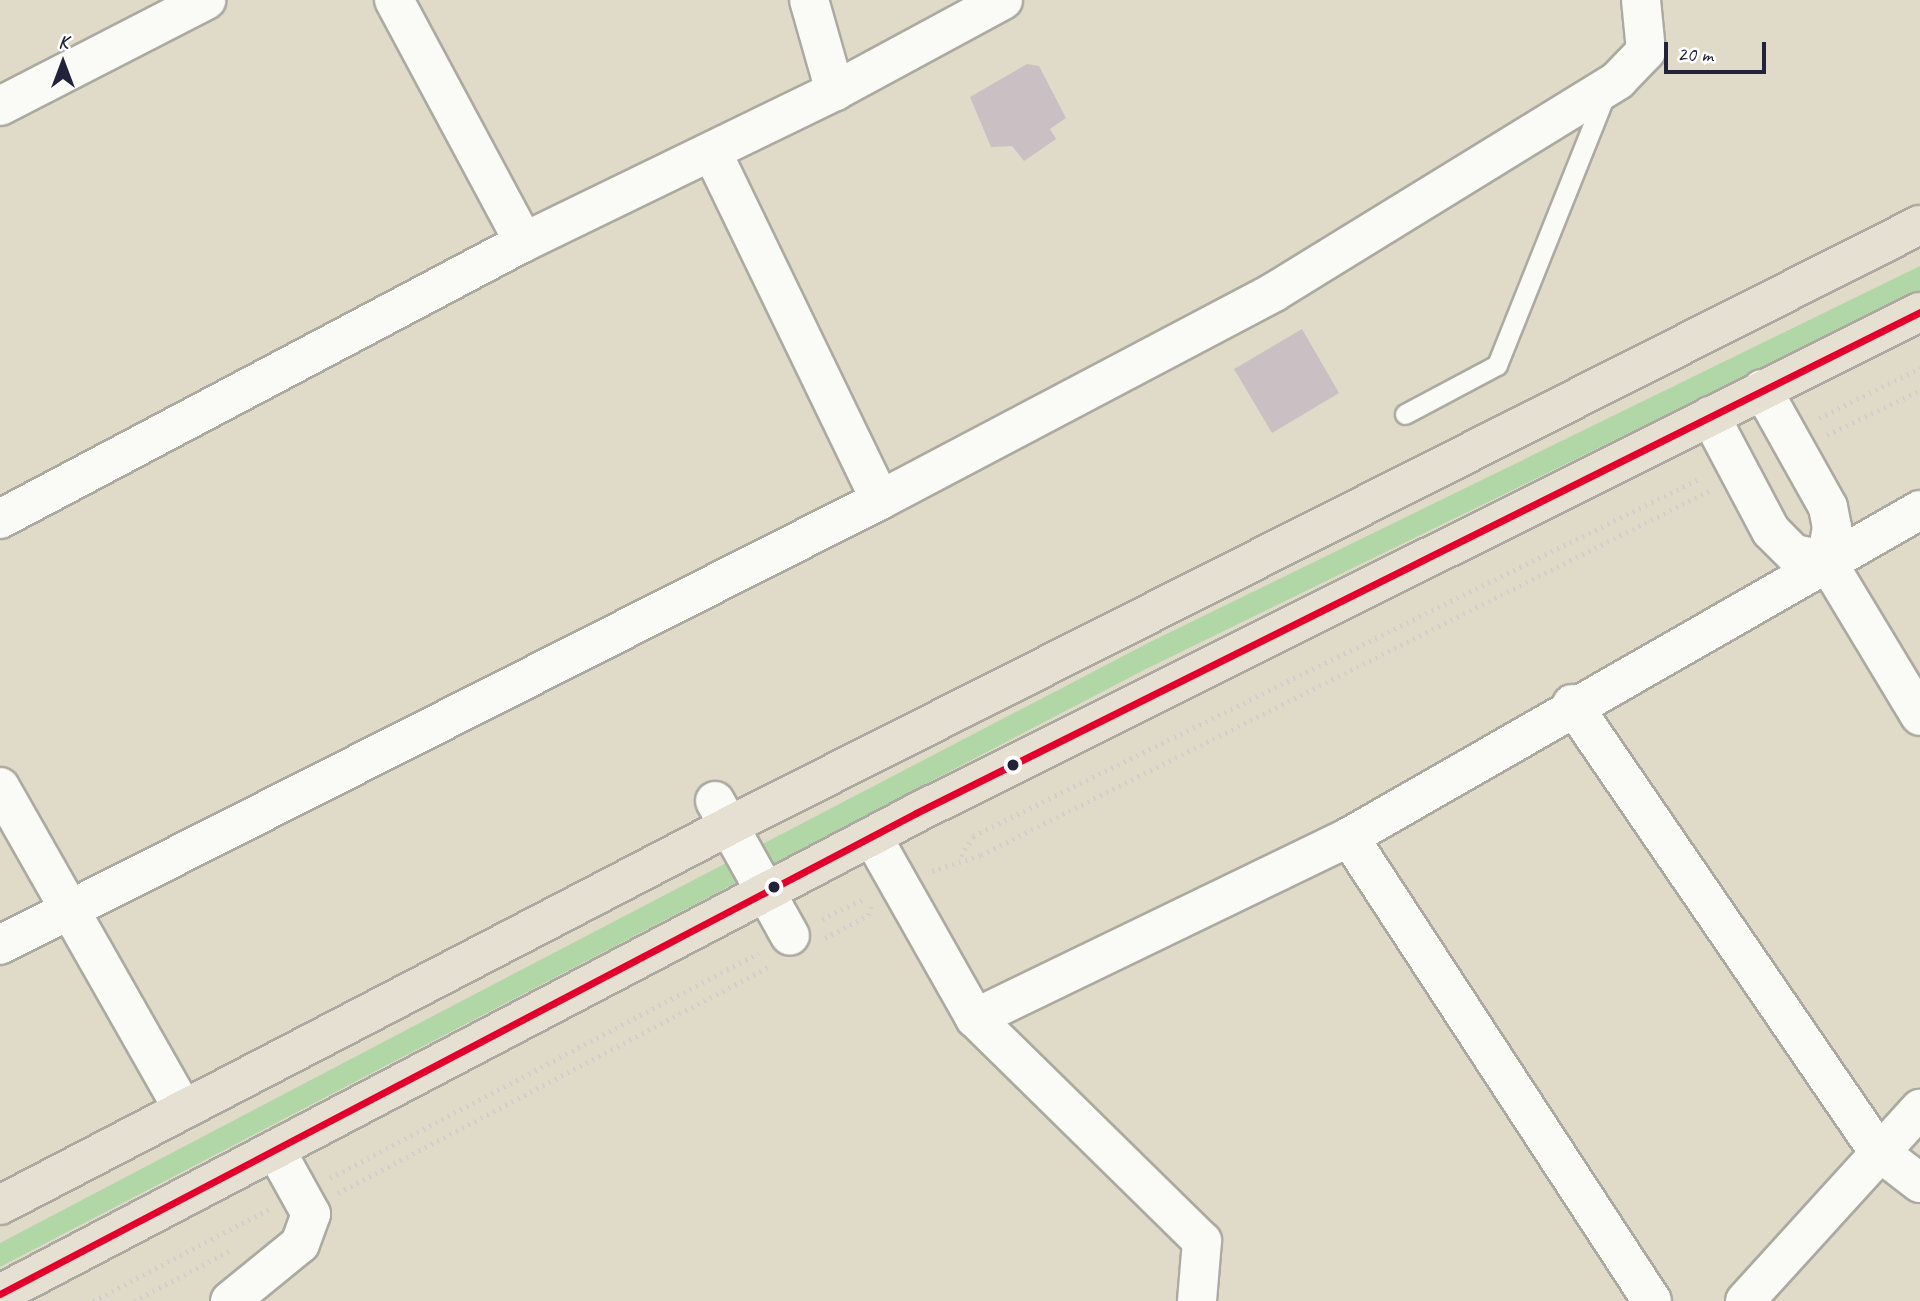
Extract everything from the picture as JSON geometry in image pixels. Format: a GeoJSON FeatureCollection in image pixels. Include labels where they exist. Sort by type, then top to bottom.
{"type":"FeatureCollection","features":[{"type":"Feature","properties":{"kind":"main road"},"geometry":{"type":"LineString","coordinates":[[0,1205],[722,813],[1920,225]]}},
{"type":"Feature","properties":{"kind":"main road"},"geometry":{"type":"LineString","coordinates":[[0,1294],[766,892],[1920,312]]}},
{"type":"Feature","properties":{"kind":"street"},"geometry":{"type":"LineString","coordinates":[[0,106],[206,0]]}},
{"type":"Feature","properties":{"kind":"street"},"geometry":{"type":"LineString","coordinates":[[394,0],[524,242]]}},
{"type":"Feature","properties":{"kind":"street"},"geometry":{"type":"LineString","coordinates":[[809,0],[835,91]]}},
{"type":"Feature","properties":{"kind":"street"},"geometry":{"type":"LineString","coordinates":[[0,519],[524,242],[835,91],[1003,0]]}},
{"type":"Feature","properties":{"kind":"street"},"geometry":{"type":"LineString","coordinates":[[0,945],[880,500],[1274,292],[1609,86],[1646,51],[1641,0]]}},
{"type":"Feature","properties":{"kind":"street"},"geometry":{"type":"LineString","coordinates":[[712,152],[880,500]]}},
{"type":"Feature","properties":{"kind":"street"},"geometry":{"type":"LineString","coordinates":[[1762,390],[1828,508],[1832,527],[1826,560],[1920,716]]}},
{"type":"Feature","properties":{"kind":"street"},"geometry":{"type":"LineString","coordinates":[[1710,416],[1771,531],[1794,554],[1826,560]]}},
{"type":"Feature","properties":{"kind":"street"},"geometry":{"type":"LineString","coordinates":[[975,1018],[1349,837],[1572,704],[1920,510]]}},
{"type":"Feature","properties":{"kind":"street"},"geometry":{"type":"LineString","coordinates":[[1572,704],[1878,1152],[1920,1183]]}},
{"type":"Feature","properties":{"kind":"street"},"geometry":{"type":"LineString","coordinates":[[0,787],[67,910],[182,1108]]}},
{"type":"Feature","properties":{"kind":"street"},"geometry":{"type":"LineString","coordinates":[[722,813],[797,946]]}},
{"type":"Feature","properties":{"kind":"street"},"geometry":{"type":"LineString","coordinates":[[1349,837],[1652,1301]]}},
{"type":"Feature","properties":{"kind":"street"},"geometry":{"type":"LineString","coordinates":[[873,838],[975,1018],[1202,1241],[1197,1301]]}},
{"type":"Feature","properties":{"kind":"street"},"geometry":{"type":"LineString","coordinates":[[1745,1301],[1920,1109]]}},
{"type":"Feature","properties":{"kind":"street"},"geometry":{"type":"LineString","coordinates":[[230,1301],[300,1244],[311,1214],[275,1149]]}},
{"type":"Feature","properties":{"kind":"lane"},"geometry":{"type":"LineString","coordinates":[[1405,414],[1484,378],[1497,365],[1609,86]]}},
{"type":"Feature","properties":{"kind":"path"},"geometry":{"type":"LineString","coordinates":[[1805,424],[1920,368]]}},
{"type":"Feature","properties":{"kind":"path"},"geometry":{"type":"LineString","coordinates":[[1824,436],[1920,390]]}},
{"type":"Feature","properties":{"kind":"path"},"geometry":{"type":"LineString","coordinates":[[1705,477],[973,836],[961,857],[982,855],[1714,489]]}},
{"type":"Feature","properties":{"kind":"path"},"geometry":{"type":"LineString","coordinates":[[320,1183],[797,946],[867,915],[872,903],[863,898],[797,946],[330,1197]]}},
{"type":"Feature","properties":{"kind":"path"},"geometry":{"type":"LineString","coordinates":[[93,1301],[281,1203]]}},
{"type":"Feature","properties":{"kind":"path"},"geometry":{"type":"LineString","coordinates":[[134,1301],[243,1244]]}},
{"type":"Feature","properties":{"kind":"green space"},"geometry":{"type":"Polygon","coordinates":[[[1920,266],[1920,291],[1146,669],[0,1267],[0,1243],[1150,642],[1920,266]]]}},
{"type":"Feature","properties":{"kind":"building"},"geometry":{"type":"Polygon","coordinates":[[[1027,64],[1039,66],[1066,118],[1050,129],[1056,139],[1024,161],[1012,146],[991,147],[970,97],[1027,64]]]}},
{"type":"Feature","properties":{"kind":"building"},"geometry":{"type":"Polygon","coordinates":[[[1302,329],[1339,393],[1272,433],[1234,369],[1302,329]]]}},
{"type":"Feature","properties":{"kind":"transit line"},"geometry":{"type":"LineString","coordinates":[[0,1294],[916,813],[1920,312]]}}]}
